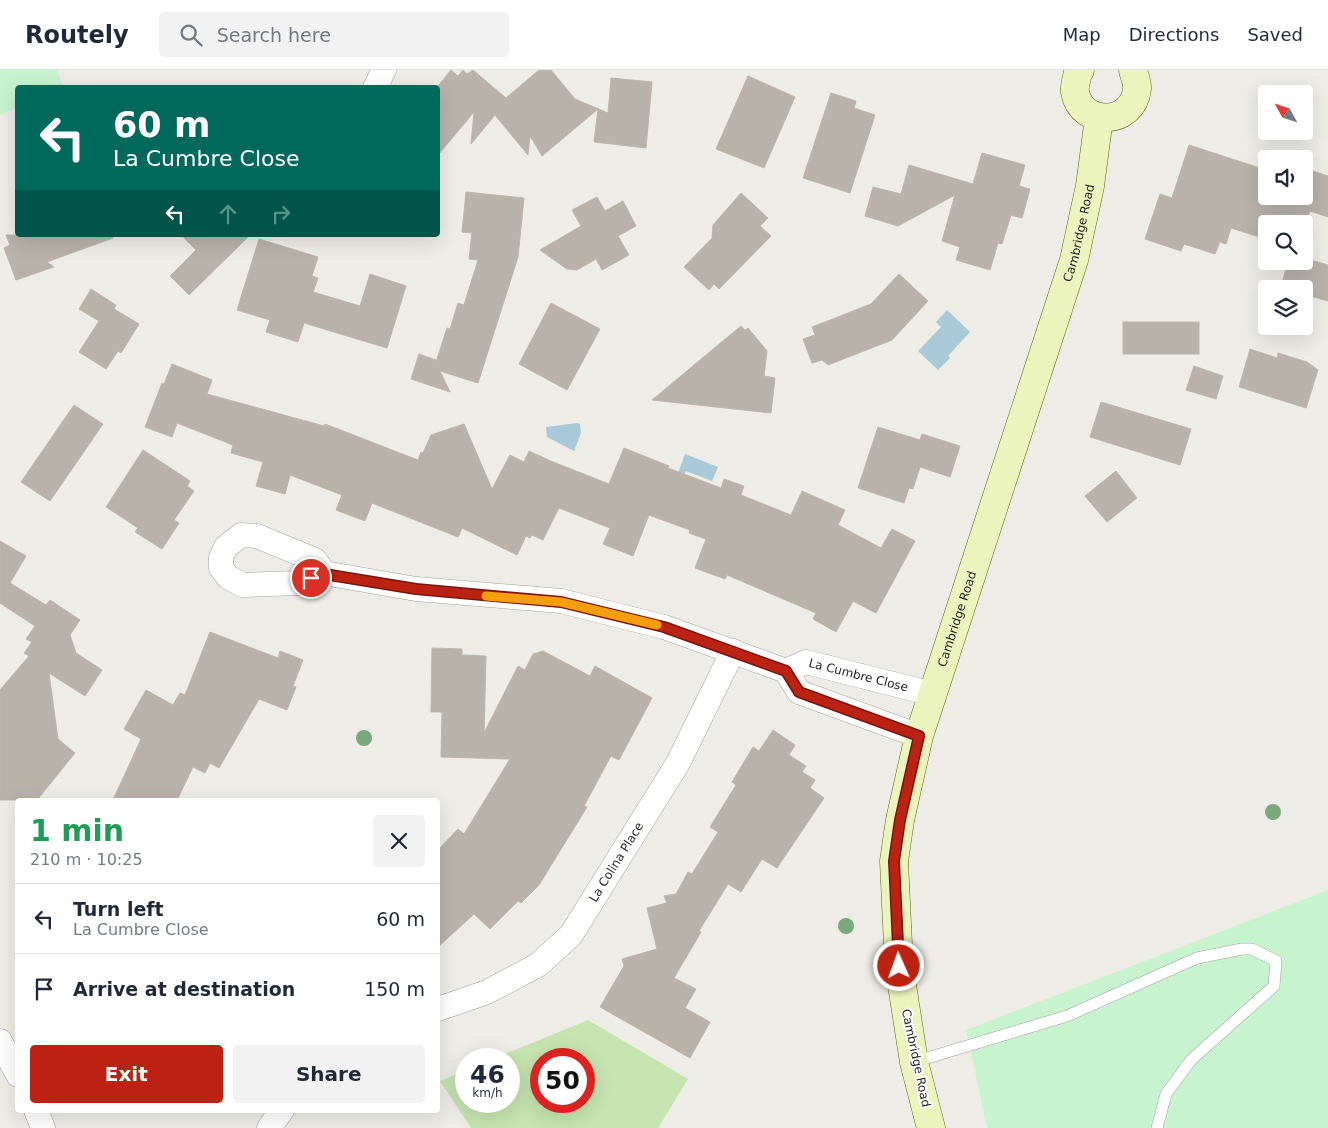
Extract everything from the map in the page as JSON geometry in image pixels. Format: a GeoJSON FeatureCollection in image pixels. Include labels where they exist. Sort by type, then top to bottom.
{"type":"FeatureCollection","features":[{"type":"Feature","properties":{"kind":"main road"},"geometry":{"type":"LineString","coordinates":[[1075,71],[1074,91],[1082,108],[1099,118],[1117,117],[1132,105],[1138,88],[1132,70]]}},
{"type":"Feature","properties":{"kind":"main road","name":"Cambridge Road"},"geometry":{"type":"LineString","coordinates":[[931,1128],[914,1062],[899,966],[894,861],[900,820],[919,736],[1074,260],[1090,186],[1099,118]]}},
{"type":"Feature","properties":{"kind":"street"},"geometry":{"type":"LineString","coordinates":[[376,85],[384,70]]}},
{"type":"Feature","properties":{"kind":"street"},"geometry":{"type":"LineString","coordinates":[[324,574],[416,589],[561,602],[664,627],[786,671]]}},
{"type":"Feature","properties":{"kind":"street","name":"La Colina Place"},"geometry":{"type":"LineString","coordinates":[[440,1008],[488,992],[538,965],[571,936],[678,763],[733,651]]}},
{"type":"Feature","properties":{"kind":"street","name":"La Cumbre Close"},"geometry":{"type":"LineString","coordinates":[[919,736],[799,692],[786,671],[806,662],[933,694]]}},
{"type":"Feature","properties":{"kind":"street"},"geometry":{"type":"LineString","coordinates":[[0,1041],[15,1069]]}},
{"type":"Feature","properties":{"kind":"street"},"geometry":{"type":"LineString","coordinates":[[37,1113],[44,1128]]}},
{"type":"Feature","properties":{"kind":"street"},"geometry":{"type":"LineString","coordinates":[[269,1128],[280,1113]]}},
{"type":"Feature","properties":{"kind":"lane"},"geometry":{"type":"LineString","coordinates":[[914,1062],[1067,1016],[1197,958],[1242,949],[1252,949],[1276,961],[1274,986],[1191,1060],[1166,1094],[1160,1110],[1157,1128]]}},
{"type":"Feature","properties":{"kind":"green space"},"geometry":{"type":"Polygon","coordinates":[[[0,70],[57,70],[62,85],[15,85],[15,109],[0,115],[0,70]]]}},
{"type":"Feature","properties":{"kind":"green space"},"geometry":{"type":"Polygon","coordinates":[[[1328,890],[1328,1128],[987,1128],[966,1030],[1328,890]]]}},
{"type":"Feature","properties":{"kind":"green space"},"geometry":{"type":"Polygon","coordinates":[[[588,1020],[688,1079],[658,1128],[471,1128],[461,1113],[520,1113],[520,1048],[588,1020]]]}},
{"type":"Feature","properties":{"kind":"green space"},"geometry":{"type":"Polygon","coordinates":[[[455,1075],[455,1104],[440,1081],[455,1075]]]}},
{"type":"Feature","properties":{"kind":"water"},"geometry":{"type":"Polygon","coordinates":[[[947,310],[970,332],[938,370],[918,351],[941,327],[936,322],[947,310]]]}},
{"type":"Feature","properties":{"kind":"water"},"geometry":{"type":"Polygon","coordinates":[[[580,424],[581,433],[574,451],[547,437],[546,427],[580,424]]]}},
{"type":"Feature","properties":{"kind":"water"},"geometry":{"type":"Polygon","coordinates":[[[685,454],[718,467],[712,481],[686,471],[684,475],[678,473],[685,454]]]}},
{"type":"Feature","properties":{"kind":"building"},"geometry":{"type":"Polygon","coordinates":[[[451,70],[458,76],[463,70],[467,74],[473,70],[506,98],[539,70],[551,70],[575,99],[608,113],[611,78],[652,82],[646,148],[594,142],[598,109],[542,156],[530,136],[528,155],[495,115],[471,144],[474,112],[440,153],[439,85],[451,70]]]}},
{"type":"Feature","properties":{"kind":"building"},"geometry":{"type":"Polygon","coordinates":[[[748,76],[795,97],[764,168],[716,149],[748,76]]]}},
{"type":"Feature","properties":{"kind":"building"},"geometry":{"type":"Polygon","coordinates":[[[831,93],[856,101],[854,108],[875,115],[850,193],[803,178],[831,93]]]}},
{"type":"Feature","properties":{"kind":"building"},"geometry":{"type":"Polygon","coordinates":[[[1189,145],[1258,167],[1258,205],[1313,205],[1313,171],[1328,176],[1328,217],[1310,211],[1309,215],[1258,215],[1258,236],[1231,228],[1226,244],[1220,242],[1215,254],[1184,244],[1181,251],[1145,239],[1160,194],[1172,198],[1189,145]]]}},
{"type":"Feature","properties":{"kind":"building"},"geometry":{"type":"Polygon","coordinates":[[[982,153],[1025,165],[1019,186],[1030,189],[1022,218],[1011,215],[1002,244],[998,243],[990,270],[956,260],[960,247],[942,241],[955,195],[898,226],[865,216],[873,187],[901,194],[909,165],[973,184],[982,153]]]}},
{"type":"Feature","properties":{"kind":"building"},"geometry":{"type":"Polygon","coordinates":[[[466,192],[524,198],[518,257],[478,383],[440,371],[450,392],[411,379],[419,354],[436,360],[436,362],[447,328],[450,329],[458,303],[464,305],[478,260],[469,259],[472,233],[462,232],[466,192]]]}},
{"type":"Feature","properties":{"kind":"building"},"geometry":{"type":"Polygon","coordinates":[[[741,193],[768,218],[760,226],[771,236],[719,289],[714,284],[709,290],[684,267],[712,238],[713,225],[741,193]]]}},
{"type":"Feature","properties":{"kind":"building"},"geometry":{"type":"Polygon","coordinates":[[[597,197],[605,211],[623,201],[636,226],[618,236],[629,255],[602,270],[596,259],[577,270],[567,269],[540,250],[581,226],[572,210],[597,197]]]}},
{"type":"Feature","properties":{"kind":"building"},"geometry":{"type":"Polygon","coordinates":[[[6,235],[15,235],[15,237],[113,237],[47,262],[54,267],[16,280],[4,248],[10,245],[6,235]]]}},
{"type":"Feature","properties":{"kind":"building"},"geometry":{"type":"Polygon","coordinates":[[[183,237],[248,237],[189,295],[170,276],[196,250],[183,237]]]}},
{"type":"Feature","properties":{"kind":"building"},"geometry":{"type":"Polygon","coordinates":[[[259,239],[318,257],[312,276],[318,278],[313,292],[360,306],[370,274],[406,286],[387,348],[304,323],[298,342],[266,332],[270,320],[237,310],[259,239]]]}},
{"type":"Feature","properties":{"kind":"building"},"geometry":{"type":"Polygon","coordinates":[[[1313,261],[1328,265],[1328,301],[1313,297],[1313,280],[1283,280],[1286,270],[1313,270],[1313,261]]]}},
{"type":"Feature","properties":{"kind":"building"},"geometry":{"type":"Polygon","coordinates":[[[899,274],[928,301],[892,340],[828,365],[822,360],[812,363],[803,339],[815,335],[812,327],[871,304],[899,274]]]}},
{"type":"Feature","properties":{"kind":"building"},"geometry":{"type":"Polygon","coordinates":[[[91,289],[116,305],[114,309],[139,324],[121,353],[118,351],[106,369],[79,352],[99,321],[79,309],[91,289]]]}},
{"type":"Feature","properties":{"kind":"building"},"geometry":{"type":"Polygon","coordinates":[[[551,303],[600,329],[567,390],[519,364],[551,303]]]}},
{"type":"Feature","properties":{"kind":"building"},"geometry":{"type":"Polygon","coordinates":[[[1123,322],[1199,322],[1199,354],[1123,354],[1123,322]]]}},
{"type":"Feature","properties":{"kind":"building"},"geometry":{"type":"Polygon","coordinates":[[[741,326],[745,330],[748,328],[767,351],[764,376],[775,378],[771,413],[652,400],[741,326]]]}},
{"type":"Feature","properties":{"kind":"building"},"geometry":{"type":"Polygon","coordinates":[[[1250,349],[1277,358],[1278,353],[1307,362],[1318,370],[1306,408],[1239,387],[1250,349]]]}},
{"type":"Feature","properties":{"kind":"building"},"geometry":{"type":"Polygon","coordinates":[[[172,364],[212,380],[207,394],[324,426],[325,424],[418,460],[431,435],[464,424],[492,489],[510,455],[524,462],[529,451],[609,484],[624,448],[669,466],[668,468],[721,488],[724,479],[744,486],[741,495],[791,515],[802,491],[845,510],[838,525],[881,548],[892,529],[915,541],[876,613],[853,601],[836,632],[813,619],[816,613],[727,575],[725,579],[695,568],[706,539],[689,533],[690,530],[649,515],[633,556],[603,544],[610,528],[559,508],[543,540],[532,535],[530,538],[526,536],[517,555],[462,528],[458,537],[372,503],[365,521],[336,510],[342,495],[290,475],[285,494],[256,486],[263,462],[231,453],[233,445],[177,423],[172,437],[145,427],[162,383],[164,384],[172,364]]]}},
{"type":"Feature","properties":{"kind":"building"},"geometry":{"type":"Polygon","coordinates":[[[1194,366],[1223,376],[1216,399],[1186,390],[1194,366]]]}},
{"type":"Feature","properties":{"kind":"building"},"geometry":{"type":"Polygon","coordinates":[[[1101,402],[1191,429],[1180,465],[1090,437],[1101,402]]]}},
{"type":"Feature","properties":{"kind":"building"},"geometry":{"type":"Polygon","coordinates":[[[74,405],[103,424],[50,501],[21,482],[74,405]]]}},
{"type":"Feature","properties":{"kind":"building"},"geometry":{"type":"Polygon","coordinates":[[[878,427],[920,440],[922,434],[960,446],[950,477],[920,467],[913,489],[909,488],[904,503],[858,488],[878,427]]]}},
{"type":"Feature","properties":{"kind":"building"},"geometry":{"type":"Polygon","coordinates":[[[143,450],[190,481],[187,486],[194,491],[174,520],[179,523],[162,549],[135,532],[138,528],[106,507],[143,450]]]}},
{"type":"Feature","properties":{"kind":"building"},"geometry":{"type":"Polygon","coordinates":[[[1116,471],[1137,498],[1107,522],[1085,496],[1116,471]]]}},
{"type":"Feature","properties":{"kind":"building"},"geometry":{"type":"Polygon","coordinates":[[[0,541],[26,556],[10,583],[46,605],[50,600],[80,620],[70,635],[76,653],[102,670],[85,696],[49,673],[58,739],[75,753],[39,798],[0,800],[0,690],[29,656],[24,653],[32,642],[26,639],[35,626],[0,603],[0,541]]]}},
{"type":"Feature","properties":{"kind":"building"},"geometry":{"type":"Polygon","coordinates":[[[210,632],[278,658],[280,651],[303,660],[293,686],[296,687],[287,710],[259,699],[219,768],[210,763],[205,773],[193,767],[178,798],[114,798],[141,739],[124,729],[146,690],[173,705],[180,693],[185,695],[210,632]]]}},
{"type":"Feature","properties":{"kind":"building"},"geometry":{"type":"Polygon","coordinates":[[[432,648],[462,649],[462,655],[486,656],[484,733],[518,666],[525,670],[533,654],[543,651],[590,676],[595,666],[652,698],[619,760],[611,756],[584,806],[587,807],[539,885],[521,903],[518,901],[490,929],[474,914],[440,945],[440,848],[458,829],[464,834],[510,759],[441,757],[442,712],[431,712],[432,648]]]}},
{"type":"Feature","properties":{"kind":"building"},"geometry":{"type":"Polygon","coordinates":[[[773,730],[795,745],[789,755],[806,766],[802,772],[815,780],[810,788],[824,798],[777,868],[762,859],[741,892],[728,884],[699,931],[701,932],[674,978],[696,989],[685,1008],[710,1022],[690,1058],[600,1007],[624,966],[622,959],[657,949],[647,908],[667,903],[664,896],[676,894],[688,872],[692,874],[718,832],[710,827],[736,785],[732,782],[753,747],[759,751],[773,730]]]}},
{"type":"Feature","properties":{"kind":"slow traffic"},"geometry":{"type":"LineString","coordinates":[[486,596],[561,602],[657,625]]}},
{"type":"Feature","properties":{"kind":"route"},"geometry":{"type":"LineString","coordinates":[[311,578],[324,574],[416,589],[561,602],[664,627],[786,671],[799,692],[919,736],[900,820],[894,861],[899,966]]}}]}
